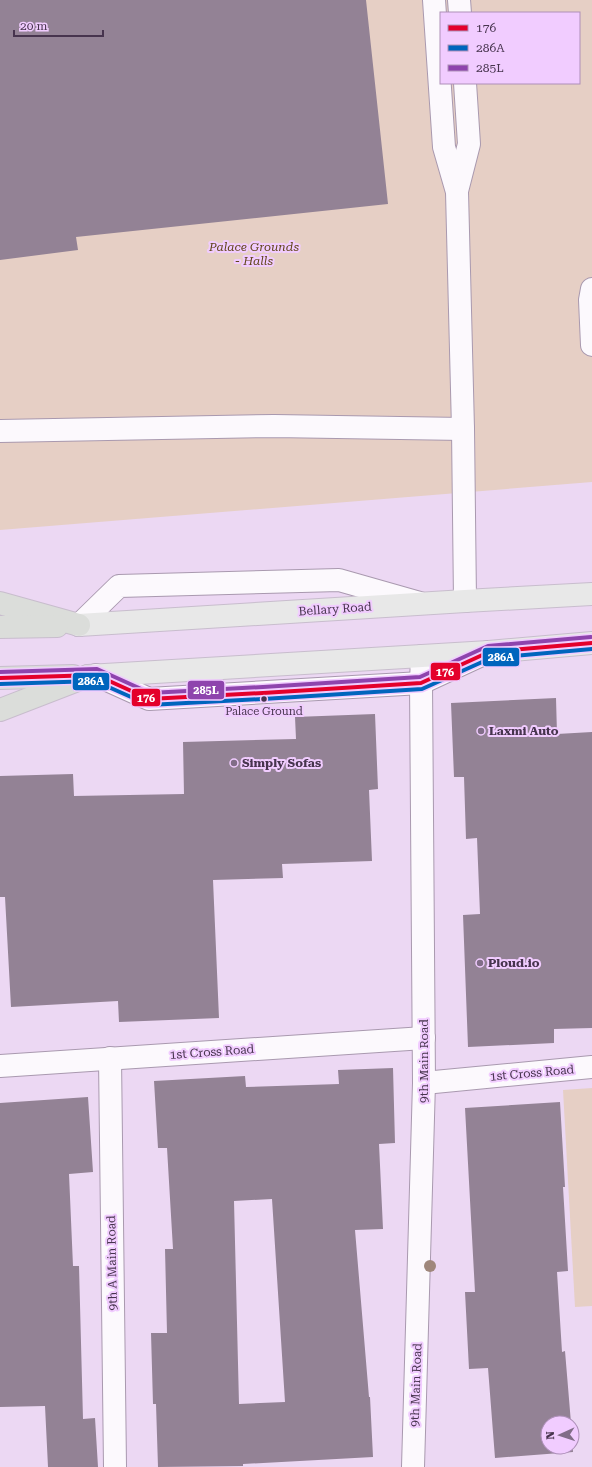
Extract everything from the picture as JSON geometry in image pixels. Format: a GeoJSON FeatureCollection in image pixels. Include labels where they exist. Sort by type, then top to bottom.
{"type":"FeatureCollection","features":[{"type":"Feature","properties":{"kind":"highway"},"geometry":{"type":"LineString","coordinates":[[0,603],[79,625]]}},
{"type":"Feature","properties":{"kind":"highway"},"geometry":{"type":"LineString","coordinates":[[0,627],[79,625]]}},
{"type":"Feature","properties":{"kind":"highway"},"geometry":{"type":"LineString","coordinates":[[0,678],[92,676]]}},
{"type":"Feature","properties":{"kind":"highway"},"geometry":{"type":"LineString","coordinates":[[0,710],[92,676]]}},
{"type":"Feature","properties":{"kind":"main road","name":"Bellary Road"},"geometry":{"type":"LineString","coordinates":[[79,625],[592,594]]}},
{"type":"Feature","properties":{"kind":"main road"},"geometry":{"type":"LineString","coordinates":[[92,676],[489,652],[592,643]]}},
{"type":"Feature","properties":{"kind":"street"},"geometry":{"type":"LineString","coordinates":[[434,0],[444,147],[457,192],[463,429],[465,601]]}},
{"type":"Feature","properties":{"kind":"street"},"geometry":{"type":"LineString","coordinates":[[459,0],[460,12]]}},
{"type":"Feature","properties":{"kind":"street"},"geometry":{"type":"LineString","coordinates":[[457,192],[469,144],[465,84]]}},
{"type":"Feature","properties":{"kind":"street"},"geometry":{"type":"LineString","coordinates":[[592,289],[590,300],[592,345]]}},
{"type":"Feature","properties":{"kind":"street"},"geometry":{"type":"LineString","coordinates":[[0,431],[274,426],[463,429]]}},
{"type":"Feature","properties":{"kind":"street"},"geometry":{"type":"LineString","coordinates":[[79,625],[119,586],[339,580],[422,604]]}},
{"type":"Feature","properties":{"kind":"street"},"geometry":{"type":"LineString","coordinates":[[92,676],[149,699],[420,683],[489,652]]}},
{"type":"Feature","properties":{"kind":"street","name":"9th Main Road"},"geometry":{"type":"LineString","coordinates":[[413,1467],[424,1083],[420,683],[422,656]]}},
{"type":"Feature","properties":{"kind":"street","name":"1st Cross Road"},"geometry":{"type":"LineString","coordinates":[[0,1066],[424,1038]]}},
{"type":"Feature","properties":{"kind":"street","name":"9th A Main Road"},"geometry":{"type":"LineString","coordinates":[[110,1058],[115,1467]]}},
{"type":"Feature","properties":{"kind":"street","name":"1st Cross Road"},"geometry":{"type":"LineString","coordinates":[[424,1083],[592,1067]]}},
{"type":"Feature","properties":{"kind":"green space","name":"Palace Grounds - Halls"},"geometry":{"type":"Polygon","coordinates":[[[0,0],[592,0],[592,482],[0,530],[0,0]]]}},
{"type":"Feature","properties":{"kind":"green space"},"geometry":{"type":"Polygon","coordinates":[[[592,1088],[592,1306],[575,1307],[563,1090],[592,1088]]]}},
{"type":"Feature","properties":{"kind":"building"},"geometry":{"type":"Polygon","coordinates":[[[0,0],[366,0],[388,204],[76,237],[78,250],[0,260],[0,0]]]}},
{"type":"Feature","properties":{"kind":"building"},"geometry":{"type":"Polygon","coordinates":[[[556,698],[557,734],[592,732],[592,1028],[554,1029],[554,1043],[468,1047],[463,915],[480,914],[477,838],[466,839],[464,777],[454,777],[451,703],[556,698]]]}},
{"type":"Feature","properties":{"kind":"building"},"geometry":{"type":"Polygon","coordinates":[[[375,714],[378,789],[369,790],[372,861],[282,864],[283,878],[213,880],[219,1018],[119,1022],[118,1001],[11,1007],[5,897],[0,897],[0,776],[73,774],[74,796],[184,794],[183,742],[296,739],[295,717],[375,714]]]}},
{"type":"Feature","properties":{"kind":"building"},"geometry":{"type":"Polygon","coordinates":[[[393,1068],[395,1143],[379,1144],[383,1229],[355,1230],[370,1397],[373,1457],[243,1464],[243,1466],[158,1467],[156,1404],[153,1404],[151,1333],[167,1333],[165,1249],[173,1249],[167,1148],[158,1148],[154,1081],[245,1076],[246,1087],[339,1084],[338,1070],[393,1068]],[[272,1199],[234,1201],[239,1404],[285,1402],[272,1199]]]}},
{"type":"Feature","properties":{"kind":"building"},"geometry":{"type":"Polygon","coordinates":[[[88,1097],[93,1172],[69,1174],[73,1266],[79,1266],[83,1419],[95,1418],[98,1467],[48,1467],[45,1406],[0,1407],[0,1103],[88,1097]]]}},
{"type":"Feature","properties":{"kind":"building"},"geometry":{"type":"Polygon","coordinates":[[[560,1102],[568,1271],[557,1272],[562,1352],[565,1351],[570,1415],[540,1415],[540,1455],[495,1458],[488,1368],[469,1369],[465,1292],[475,1292],[465,1108],[560,1102]]]}},
{"type":"Feature","properties":{"kind":"transit line","name":"285L"},"geometry":{"type":"LineString","coordinates":[[0,672],[97,669],[150,693],[263,687],[420,677],[488,646],[591,637]]}},
{"type":"Feature","properties":{"kind":"transit line","name":"176"},"geometry":{"type":"LineString","coordinates":[[0,678],[96,675],[149,699],[263,693],[421,683],[489,652],[592,643]]}},
{"type":"Feature","properties":{"kind":"transit line","name":"286A"},"geometry":{"type":"LineString","coordinates":[[0,684],[95,681],[149,705],[263,699],[422,689],[491,658],[592,649]]}},
{"type":"Feature","properties":{"kind":"place","name":"Palace Ground"},"geometry":{"type":"Point","coordinates":[264,699]}},
{"type":"Feature","properties":{"kind":"place","name":"Laxmi Auto"},"geometry":{"type":"Point","coordinates":[481,731]}},
{"type":"Feature","properties":{"kind":"place","name":"Simply Sofas"},"geometry":{"type":"Point","coordinates":[234,763]}},
{"type":"Feature","properties":{"kind":"place","name":"Ploud.io"},"geometry":{"type":"Point","coordinates":[480,963]}}]}
